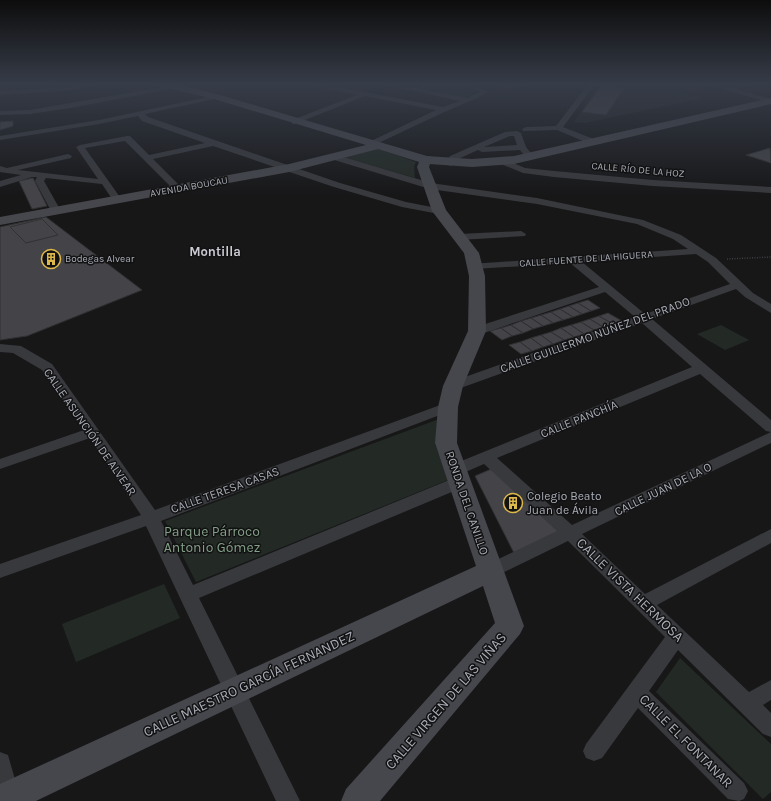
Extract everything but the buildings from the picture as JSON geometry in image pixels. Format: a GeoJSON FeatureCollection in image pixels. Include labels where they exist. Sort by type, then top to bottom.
{"type":"FeatureCollection","features":[{"type":"Feature","properties":{"kind":"street"},"geometry":{"type":"LineString","coordinates":[[0,138],[103,120]]}},
{"type":"Feature","properties":{"kind":"street"},"geometry":{"type":"LineString","coordinates":[[149,120],[336,185],[405,205],[439,211]]}},
{"type":"Feature","properties":{"kind":"street"},"geometry":{"type":"LineString","coordinates":[[290,120],[374,145],[424,163],[504,162],[686,120]]}},
{"type":"Feature","properties":{"kind":"street"},"geometry":{"type":"LineString","coordinates":[[295,122],[299,120]]}},
{"type":"Feature","properties":{"kind":"street"},"geometry":{"type":"LineString","coordinates":[[374,145],[422,120]]}},
{"type":"Feature","properties":{"kind":"street"},"geometry":{"type":"LineString","coordinates":[[558,128],[564,120]]}},
{"type":"Feature","properties":{"kind":"street"},"geometry":{"type":"LineString","coordinates":[[450,163],[453,158],[508,134],[517,133],[529,127],[558,128],[592,142]]}},
{"type":"Feature","properties":{"kind":"street"},"geometry":{"type":"LineString","coordinates":[[517,133],[522,147],[530,157]]}},
{"type":"Feature","properties":{"kind":"street"},"geometry":{"type":"LineString","coordinates":[[117,200],[80,147],[127,138],[178,189]]}},
{"type":"Feature","properties":{"kind":"street"},"geometry":{"type":"LineString","coordinates":[[146,158],[215,143]]}},
{"type":"Feature","properties":{"kind":"street","name":"AVENIDA BOUCAU"},"geometry":{"type":"LineString","coordinates":[[0,221],[289,168],[374,145]]}},
{"type":"Feature","properties":{"kind":"street"},"geometry":{"type":"LineString","coordinates":[[470,151],[522,147]]}},
{"type":"Feature","properties":{"kind":"street"},"geometry":{"type":"LineString","coordinates":[[3,170],[68,156]]}},
{"type":"Feature","properties":{"kind":"street"},"geometry":{"type":"LineString","coordinates":[[334,157],[430,186],[537,200],[640,222],[677,237],[707,257],[749,295],[771,309]]}},
{"type":"Feature","properties":{"kind":"street","name":"CALLE RÍO DE LA HOZ"},"geometry":{"type":"LineString","coordinates":[[504,162],[523,170],[554,174],[653,183],[771,190]]}},
{"type":"Feature","properties":{"kind":"street","name":"RONDA DEL CANILLO"},"geometry":{"type":"LineString","coordinates":[[424,163],[439,211],[471,253],[477,276],[477,331],[453,386],[448,407],[446,443],[490,571]]}},
{"type":"Feature","properties":{"kind":"street"},"geometry":{"type":"LineString","coordinates":[[3,170],[105,182]]}},
{"type":"Feature","properties":{"kind":"street"},"geometry":{"type":"LineString","coordinates":[[0,184],[33,174]]}},
{"type":"Feature","properties":{"kind":"street"},"geometry":{"type":"LineString","coordinates":[[44,175],[39,181],[56,211]]}},
{"type":"Feature","properties":{"kind":"street"},"geometry":{"type":"LineString","coordinates":[[459,237],[521,234]]}},
{"type":"Feature","properties":{"kind":"street","name":"CALLE FUENTE DE LA HIGUERA"},"geometry":{"type":"LineString","coordinates":[[474,266],[698,251]]}},
{"type":"Feature","properties":{"kind":"street"},"geometry":{"type":"LineString","coordinates":[[572,260],[643,318],[771,428]]}},
{"type":"Feature","properties":{"kind":"street","name":"CALLE GUILLERMO NÚÑEZ DEL PRADO"},"geometry":{"type":"LineString","coordinates":[[453,386],[738,285]]}},
{"type":"Feature","properties":{"kind":"street"},"geometry":{"type":"LineString","coordinates":[[477,331],[607,288]]}},
{"type":"Feature","properties":{"kind":"street","name":"CALLE ASUNCIÓN DE ALVEAR"},"geometry":{"type":"LineString","coordinates":[[0,348],[16,349],[47,367],[93,432],[150,518],[288,801]]}},
{"type":"Feature","properties":{"kind":"street","name":"CALLE PANCHÍA"},"geometry":{"type":"LineString","coordinates":[[188,595],[458,476],[486,457],[702,368]]}},
{"type":"Feature","properties":{"kind":"street","name":"CALLE TERESA CASAS"},"geometry":{"type":"LineString","coordinates":[[0,571],[150,518],[448,407]]}},
{"type":"Feature","properties":{"kind":"street"},"geometry":{"type":"LineString","coordinates":[[0,464],[93,432]]}},
{"type":"Feature","properties":{"kind":"street","name":"CALLE JUAN DE LA O"},"geometry":{"type":"LineString","coordinates":[[490,571],[571,534],[771,437]]}},
{"type":"Feature","properties":{"kind":"street","name":"CALLE VISTA HERMOSA"},"geometry":{"type":"LineString","coordinates":[[486,457],[571,534],[771,727]]}},
{"type":"Feature","properties":{"kind":"street"},"geometry":{"type":"LineString","coordinates":[[643,604],[771,535]]}},
{"type":"Feature","properties":{"kind":"street","name":"CALLE MAESTRO GARCÍA FERNANDEZ"},"geometry":{"type":"LineString","coordinates":[[9,799],[490,571]]}},
{"type":"Feature","properties":{"kind":"street","name":"CALLE VIRGEN DE LAS VIÑAS"},"geometry":{"type":"LineString","coordinates":[[358,801],[510,626],[490,571]]}},
{"type":"Feature","properties":{"kind":"street"},"geometry":{"type":"LineString","coordinates":[[594,751],[677,636]]}},
{"type":"Feature","properties":{"kind":"street"},"geometry":{"type":"LineString","coordinates":[[747,704],[771,689]]}},
{"type":"Feature","properties":{"kind":"street","name":"CALLE EL FONTANAR"},"geometry":{"type":"LineString","coordinates":[[636,692],[736,791]]}},
{"type":"Feature","properties":{"kind":"street"},"geometry":{"type":"LineString","coordinates":[[0,763],[9,799]]}},
{"type":"Feature","properties":{"kind":"path"},"geometry":{"type":"LineString","coordinates":[[707,257],[729,260],[771,257]]}},
{"type":"Feature","properties":{"kind":"shaded area"},"geometry":{"type":"Polygon","coordinates":[[[575,120],[597,120],[585,123],[574,122],[575,120]]]}},
{"type":"Feature","properties":{"kind":"green space"},"geometry":{"type":"Polygon","coordinates":[[[376,148],[416,162],[414,166],[415,178],[344,157],[376,148]]]}},
{"type":"Feature","properties":{"kind":"green space"},"geometry":{"type":"Polygon","coordinates":[[[721,325],[749,340],[725,350],[697,334],[721,325]]]}},
{"type":"Feature","properties":{"kind":"green space","name":"Parque Párroco Antonio Gómez"},"geometry":{"type":"Polygon","coordinates":[[[439,419],[435,444],[448,480],[196,582],[165,521],[439,419]]]}},
{"type":"Feature","properties":{"kind":"green space"},"geometry":{"type":"Polygon","coordinates":[[[164,584],[180,618],[76,662],[62,624],[164,584]]]}},
{"type":"Feature","properties":{"kind":"green space"},"geometry":{"type":"Polygon","coordinates":[[[680,658],[771,744],[771,792],[763,799],[656,692],[680,658]]]}},
{"type":"Feature","properties":{"kind":"place","name":"Bodegas Alvear"},"geometry":{"type":"Point","coordinates":[51,259]}},
{"type":"Feature","properties":{"kind":"place","name":"Colegio Beato Juan de Ávila"},"geometry":{"type":"Point","coordinates":[513,503]}},
{"type":"Feature","properties":{"kind":"district","name":"Montilla"},"geometry":{"type":"Point","coordinates":[215,251]}}]}
